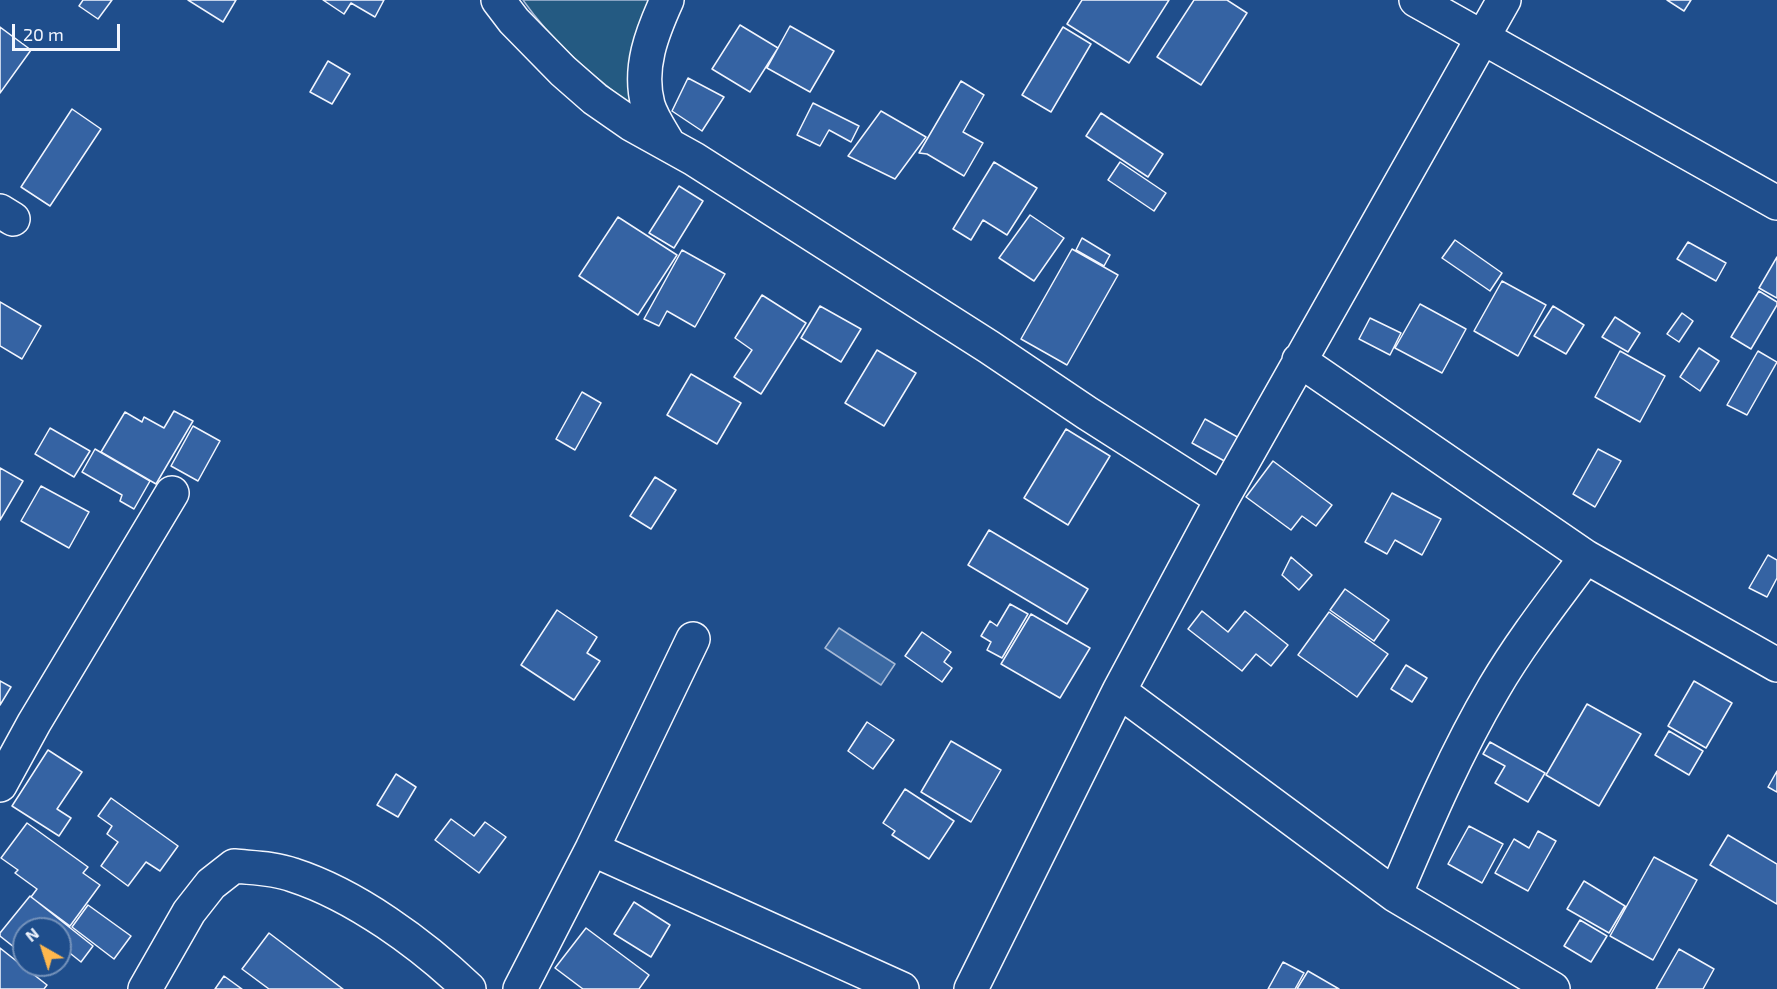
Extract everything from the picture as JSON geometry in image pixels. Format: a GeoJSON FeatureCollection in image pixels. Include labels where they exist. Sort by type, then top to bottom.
{"type":"FeatureCollection","features":[{"type":"Feature","properties":{"kind":"street"},"geometry":{"type":"LineString","coordinates":[[498,0],[539,46],[579,85],[631,124],[668,143],[990,347],[1087,413],[1222,499]]}},
{"type":"Feature","properties":{"kind":"street"},"geometry":{"type":"LineString","coordinates":[[667,0],[648,48],[644,81],[649,106],[668,143]]}},
{"type":"Feature","properties":{"kind":"street"},"geometry":{"type":"LineString","coordinates":[[1416,0],[1777,203]]}},
{"type":"Feature","properties":{"kind":"street"},"geometry":{"type":"LineString","coordinates":[[971,989],[1119,691],[1222,499],[1504,0]]}},
{"type":"Feature","properties":{"kind":"street"},"geometry":{"type":"LineString","coordinates":[[1299,360],[1586,557],[1777,665]]}},
{"type":"Feature","properties":{"kind":"street"},"geometry":{"type":"LineString","coordinates":[[0,785],[34,723],[172,493]]}},
{"type":"Feature","properties":{"kind":"street"},"geometry":{"type":"LineString","coordinates":[[1395,895],[1458,754],[1494,688],[1531,631],[1586,557]]}},
{"type":"Feature","properties":{"kind":"street"},"geometry":{"type":"LineString","coordinates":[[520,989],[592,849],[693,639]]}},
{"type":"Feature","properties":{"kind":"street"},"geometry":{"type":"LineString","coordinates":[[1119,691],[1395,895],[1552,989]]}},
{"type":"Feature","properties":{"kind":"street"},"geometry":{"type":"LineString","coordinates":[[592,849],[902,989]]}},
{"type":"Feature","properties":{"kind":"street"},"geometry":{"type":"LineString","coordinates":[[145,989],[189,912],[212,884],[234,866],[291,874],[347,897],[428,953],[469,989]]}},
{"type":"Feature","properties":{"kind":"shaded area"},"geometry":{"type":"Polygon","coordinates":[[[523,0],[651,0],[632,103],[629,104],[570,54],[523,0]]]}},
{"type":"Feature","properties":{"kind":"shaded area"},"geometry":{"type":"Polygon","coordinates":[[[839,628],[895,664],[881,685],[825,648],[839,628]]]}},
{"type":"Feature","properties":{"kind":"building"},"geometry":{"type":"Polygon","coordinates":[[[83,0],[112,0],[98,19],[79,6],[83,0]]]}},
{"type":"Feature","properties":{"kind":"building"},"geometry":{"type":"Polygon","coordinates":[[[188,0],[236,0],[223,22],[188,0]]]}},
{"type":"Feature","properties":{"kind":"building"},"geometry":{"type":"Polygon","coordinates":[[[323,0],[384,0],[375,17],[351,3],[344,14],[323,0]]]}},
{"type":"Feature","properties":{"kind":"building"},"geometry":{"type":"Polygon","coordinates":[[[1082,0],[1169,0],[1129,63],[1067,24],[1082,0]]]}},
{"type":"Feature","properties":{"kind":"building"},"geometry":{"type":"Polygon","coordinates":[[[1194,0],[1227,0],[1247,13],[1201,85],[1157,57],[1194,0]]]}},
{"type":"Feature","properties":{"kind":"building"},"geometry":{"type":"Polygon","coordinates":[[[1667,0],[1691,0],[1684,11],[1667,0]]]}},
{"type":"Feature","properties":{"kind":"building"},"geometry":{"type":"Polygon","coordinates":[[[740,25],[778,48],[750,92],[712,69],[740,25]]]}},
{"type":"Feature","properties":{"kind":"building"},"geometry":{"type":"Polygon","coordinates":[[[790,26],[834,51],[810,92],[767,68],[790,26]]]}},
{"type":"Feature","properties":{"kind":"building"},"geometry":{"type":"Polygon","coordinates":[[[0,27],[31,50],[0,93],[0,27]]]}},
{"type":"Feature","properties":{"kind":"building"},"geometry":{"type":"Polygon","coordinates":[[[1063,27],[1091,44],[1051,112],[1022,95],[1063,27]]]}},
{"type":"Feature","properties":{"kind":"building"},"geometry":{"type":"Polygon","coordinates":[[[328,61],[350,74],[332,104],[310,92],[328,61]]]}},
{"type":"Feature","properties":{"kind":"building"},"geometry":{"type":"Polygon","coordinates":[[[688,78],[724,97],[702,131],[672,111],[688,78]]]}},
{"type":"Feature","properties":{"kind":"building"},"geometry":{"type":"Polygon","coordinates":[[[961,81],[984,95],[963,132],[983,143],[964,176],[927,154],[919,153],[961,81]]]}},
{"type":"Feature","properties":{"kind":"building"},"geometry":{"type":"Polygon","coordinates":[[[813,103],[859,126],[851,142],[829,130],[820,146],[797,135],[813,103]]]}},
{"type":"Feature","properties":{"kind":"building"},"geometry":{"type":"Polygon","coordinates":[[[72,109],[101,129],[50,206],[21,187],[72,109]]]}},
{"type":"Feature","properties":{"kind":"building"},"geometry":{"type":"Polygon","coordinates":[[[881,111],[926,137],[895,179],[848,156],[881,111]]]}},
{"type":"Feature","properties":{"kind":"building"},"geometry":{"type":"Polygon","coordinates":[[[1101,113],[1163,154],[1148,177],[1086,136],[1101,113]]]}},
{"type":"Feature","properties":{"kind":"building"},"geometry":{"type":"Polygon","coordinates":[[[994,162],[1037,188],[1007,235],[983,220],[971,240],[953,229],[994,162]]]}},
{"type":"Feature","properties":{"kind":"building"},"geometry":{"type":"Polygon","coordinates":[[[1120,162],[1166,193],[1154,211],[1108,180],[1120,162]]]}},
{"type":"Feature","properties":{"kind":"building"},"geometry":{"type":"Polygon","coordinates":[[[679,186],[703,201],[674,248],[649,233],[679,186]]]}},
{"type":"Feature","properties":{"kind":"building"},"geometry":{"type":"Polygon","coordinates":[[[1030,215],[1064,238],[1034,281],[999,258],[1030,215]]]}},
{"type":"Feature","properties":{"kind":"building"},"geometry":{"type":"Polygon","coordinates":[[[618,217],[677,255],[638,315],[579,276],[618,217]]]}},
{"type":"Feature","properties":{"kind":"building"},"geometry":{"type":"Polygon","coordinates":[[[1082,238],[1110,255],[1104,266],[1076,250],[1082,238]]]}},
{"type":"Feature","properties":{"kind":"building"},"geometry":{"type":"Polygon","coordinates":[[[1455,240],[1502,273],[1490,291],[1442,258],[1455,240]]]}},
{"type":"Feature","properties":{"kind":"building"},"geometry":{"type":"Polygon","coordinates":[[[1688,242],[1726,263],[1716,281],[1677,259],[1688,242]]]}},
{"type":"Feature","properties":{"kind":"building"},"geometry":{"type":"Polygon","coordinates":[[[1072,249],[1118,275],[1067,365],[1021,339],[1072,249]]]}},
{"type":"Feature","properties":{"kind":"building"},"geometry":{"type":"Polygon","coordinates":[[[682,250],[725,274],[695,327],[667,311],[659,326],[644,319],[682,250]]]}},
{"type":"Feature","properties":{"kind":"building"},"geometry":{"type":"Polygon","coordinates":[[[1777,257],[1777,298],[1759,288],[1777,257]]]}},
{"type":"Feature","properties":{"kind":"building"},"geometry":{"type":"Polygon","coordinates":[[[1502,281],[1546,305],[1518,356],[1474,331],[1502,281]]]}},
{"type":"Feature","properties":{"kind":"building"},"geometry":{"type":"Polygon","coordinates":[[[1759,291],[1777,302],[1777,305],[1751,349],[1731,337],[1759,291]]]}},
{"type":"Feature","properties":{"kind":"building"},"geometry":{"type":"Polygon","coordinates":[[[762,295],[806,323],[761,394],[734,377],[752,350],[735,338],[762,295]]]}},
{"type":"Feature","properties":{"kind":"building"},"geometry":{"type":"Polygon","coordinates":[[[0,302],[41,326],[22,359],[0,346],[0,302]]]}},
{"type":"Feature","properties":{"kind":"building"},"geometry":{"type":"Polygon","coordinates":[[[1420,304],[1466,329],[1442,373],[1395,348],[1420,304]]]}},
{"type":"Feature","properties":{"kind":"building"},"geometry":{"type":"Polygon","coordinates":[[[820,306],[861,329],[841,362],[801,338],[820,306]]]}},
{"type":"Feature","properties":{"kind":"building"},"geometry":{"type":"Polygon","coordinates":[[[1553,306],[1584,325],[1566,354],[1534,336],[1553,306]]]}},
{"type":"Feature","properties":{"kind":"building"},"geometry":{"type":"Polygon","coordinates":[[[1682,313],[1693,321],[1679,342],[1667,334],[1682,313]]]}},
{"type":"Feature","properties":{"kind":"building"},"geometry":{"type":"Polygon","coordinates":[[[1615,317],[1640,333],[1628,352],[1602,337],[1615,317]]]}},
{"type":"Feature","properties":{"kind":"building"},"geometry":{"type":"Polygon","coordinates":[[[1370,318],[1401,333],[1390,355],[1359,339],[1370,318]]]}},
{"type":"Feature","properties":{"kind":"building"},"geometry":{"type":"Polygon","coordinates":[[[1699,348],[1719,361],[1700,391],[1680,377],[1699,348]]]}},
{"type":"Feature","properties":{"kind":"building"},"geometry":{"type":"Polygon","coordinates":[[[877,350],[916,373],[884,426],[845,403],[877,350]]]}},
{"type":"Feature","properties":{"kind":"building"},"geometry":{"type":"Polygon","coordinates":[[[1620,351],[1665,376],[1640,422],[1595,397],[1620,351]]]}},
{"type":"Feature","properties":{"kind":"building"},"geometry":{"type":"Polygon","coordinates":[[[1758,351],[1777,362],[1747,415],[1727,405],[1758,351]]]}},
{"type":"Feature","properties":{"kind":"building"},"geometry":{"type":"Polygon","coordinates":[[[691,374],[741,403],[717,444],[667,415],[691,374]]]}},
{"type":"Feature","properties":{"kind":"building"},"geometry":{"type":"Polygon","coordinates":[[[582,392],[601,403],[575,450],[556,439],[582,392]]]}},
{"type":"Feature","properties":{"kind":"building"},"geometry":{"type":"Polygon","coordinates":[[[174,411],[193,421],[156,484],[101,452],[125,412],[142,422],[144,417],[164,428],[174,411]]]}},
{"type":"Feature","properties":{"kind":"building"},"geometry":{"type":"Polygon","coordinates":[[[1205,419],[1241,439],[1228,463],[1192,443],[1205,419]]]}},
{"type":"Feature","properties":{"kind":"building"},"geometry":{"type":"Polygon","coordinates":[[[193,426],[220,441],[198,481],[171,466],[193,426]]]}},
{"type":"Feature","properties":{"kind":"building"},"geometry":{"type":"Polygon","coordinates":[[[50,428],[90,451],[74,477],[35,454],[50,428]]]}},
{"type":"Feature","properties":{"kind":"building"},"geometry":{"type":"Polygon","coordinates":[[[1066,429],[1110,456],[1068,525],[1024,498],[1066,429]]]}},
{"type":"Feature","properties":{"kind":"building"},"geometry":{"type":"Polygon","coordinates":[[[95,449],[150,481],[134,509],[120,501],[122,495],[82,472],[95,449]]]}},
{"type":"Feature","properties":{"kind":"building"},"geometry":{"type":"Polygon","coordinates":[[[1598,449],[1621,461],[1595,507],[1573,494],[1598,449]]]}},
{"type":"Feature","properties":{"kind":"building"},"geometry":{"type":"Polygon","coordinates":[[[1273,461],[1332,505],[1316,526],[1302,516],[1291,530],[1246,497],[1273,461]]]}},
{"type":"Feature","properties":{"kind":"building"},"geometry":{"type":"Polygon","coordinates":[[[0,468],[23,481],[0,520],[0,468]]]}},
{"type":"Feature","properties":{"kind":"building"},"geometry":{"type":"Polygon","coordinates":[[[655,477],[676,490],[651,529],[630,516],[655,477]]]}},
{"type":"Feature","properties":{"kind":"building"},"geometry":{"type":"Polygon","coordinates":[[[41,486],[89,512],[69,548],[21,521],[41,486]]]}},
{"type":"Feature","properties":{"kind":"building"},"geometry":{"type":"Polygon","coordinates":[[[1392,493],[1441,519],[1422,555],[1395,540],[1387,554],[1365,542],[1392,493]]]}},
{"type":"Feature","properties":{"kind":"building"},"geometry":{"type":"Polygon","coordinates":[[[989,530],[1088,589],[1067,624],[968,565],[989,530]]]}},
{"type":"Feature","properties":{"kind":"building"},"geometry":{"type":"Polygon","coordinates":[[[1768,555],[1777,560],[1777,578],[1767,597],[1749,588],[1768,555]]]}},
{"type":"Feature","properties":{"kind":"building"},"geometry":{"type":"Polygon","coordinates":[[[1291,557],[1312,575],[1299,590],[1282,575],[1291,557]]]}},
{"type":"Feature","properties":{"kind":"building"},"geometry":{"type":"Polygon","coordinates":[[[1345,589],[1389,620],[1374,641],[1330,610],[1345,589]]]}},
{"type":"Feature","properties":{"kind":"building"},"geometry":{"type":"Polygon","coordinates":[[[1010,604],[1028,614],[1002,658],[987,650],[991,642],[981,636],[990,621],[997,626],[1010,604]]]}},
{"type":"Feature","properties":{"kind":"building"},"geometry":{"type":"Polygon","coordinates":[[[557,610],[597,637],[587,653],[600,661],[574,700],[521,665],[557,610]]]}},
{"type":"Feature","properties":{"kind":"building"},"geometry":{"type":"Polygon","coordinates":[[[1202,611],[1228,632],[1245,611],[1288,645],[1271,666],[1256,654],[1242,671],[1188,629],[1202,611]]]}},
{"type":"Feature","properties":{"kind":"building"},"geometry":{"type":"Polygon","coordinates":[[[1329,612],[1388,654],[1357,697],[1298,655],[1329,612]]]}},
{"type":"Feature","properties":{"kind":"building"},"geometry":{"type":"Polygon","coordinates":[[[1031,614],[1090,648],[1060,698],[1001,664],[1031,614]]]}},
{"type":"Feature","properties":{"kind":"building"},"geometry":{"type":"Polygon","coordinates":[[[922,632],[951,652],[944,662],[952,668],[942,682],[905,656],[922,632]]]}},
{"type":"Feature","properties":{"kind":"building"},"geometry":{"type":"Polygon","coordinates":[[[1406,665],[1427,678],[1412,702],[1391,689],[1406,665]]]}},
{"type":"Feature","properties":{"kind":"building"},"geometry":{"type":"Polygon","coordinates":[[[0,681],[11,687],[0,705],[0,681]]]}},
{"type":"Feature","properties":{"kind":"building"},"geometry":{"type":"Polygon","coordinates":[[[1694,681],[1732,703],[1706,748],[1668,726],[1694,681]]]}},
{"type":"Feature","properties":{"kind":"building"},"geometry":{"type":"Polygon","coordinates":[[[1587,704],[1641,734],[1599,806],[1546,775],[1587,704]]]}},
{"type":"Feature","properties":{"kind":"building"},"geometry":{"type":"Polygon","coordinates":[[[867,722],[894,740],[873,769],[848,751],[867,722]]]}},
{"type":"Feature","properties":{"kind":"building"},"geometry":{"type":"Polygon","coordinates":[[[1669,731],[1703,751],[1689,775],[1655,755],[1669,731]]]}},
{"type":"Feature","properties":{"kind":"building"},"geometry":{"type":"Polygon","coordinates":[[[951,741],[1001,770],[971,822],[921,792],[951,741]]]}},
{"type":"Feature","properties":{"kind":"building"},"geometry":{"type":"Polygon","coordinates":[[[1490,742],[1545,773],[1528,802],[1495,783],[1505,766],[1483,754],[1490,742]]]}},
{"type":"Feature","properties":{"kind":"building"},"geometry":{"type":"Polygon","coordinates":[[[48,750],[82,772],[57,809],[71,818],[59,836],[12,806],[48,750]]]}},
{"type":"Feature","properties":{"kind":"building"},"geometry":{"type":"Polygon","coordinates":[[[1777,771],[1777,792],[1768,787],[1777,771]]]}},
{"type":"Feature","properties":{"kind":"building"},"geometry":{"type":"Polygon","coordinates":[[[396,774],[416,787],[398,817],[377,805],[396,774]]]}},
{"type":"Feature","properties":{"kind":"building"},"geometry":{"type":"Polygon","coordinates":[[[905,789],[954,821],[929,859],[892,835],[895,831],[883,823],[905,789]]]}},
{"type":"Feature","properties":{"kind":"building"},"geometry":{"type":"Polygon","coordinates":[[[111,798],[178,846],[160,871],[146,862],[128,886],[101,866],[118,842],[107,834],[112,826],[98,816],[111,798]]]}},
{"type":"Feature","properties":{"kind":"building"},"geometry":{"type":"Polygon","coordinates":[[[451,819],[474,836],[485,822],[506,837],[479,873],[435,840],[451,819]]]}},
{"type":"Feature","properties":{"kind":"building"},"geometry":{"type":"Polygon","coordinates":[[[27,823],[88,867],[83,873],[100,885],[72,923],[72,917],[58,917],[31,897],[37,889],[15,873],[18,870],[1,858],[27,823]]]}},
{"type":"Feature","properties":{"kind":"building"},"geometry":{"type":"Polygon","coordinates":[[[1469,826],[1503,844],[1482,883],[1448,864],[1469,826]]]}},
{"type":"Feature","properties":{"kind":"building"},"geometry":{"type":"Polygon","coordinates":[[[1538,831],[1556,841],[1528,891],[1495,873],[1514,839],[1529,848],[1538,831]]]}},
{"type":"Feature","properties":{"kind":"building"},"geometry":{"type":"Polygon","coordinates":[[[1728,835],[1777,864],[1777,904],[1710,865],[1728,835]]]}},
{"type":"Feature","properties":{"kind":"building"},"geometry":{"type":"Polygon","coordinates":[[[1654,857],[1697,880],[1653,960],[1610,936],[1654,857]]]}},
{"type":"Feature","properties":{"kind":"building"},"geometry":{"type":"Polygon","coordinates":[[[1584,881],[1625,906],[1609,933],[1567,909],[1584,881]]]}},
{"type":"Feature","properties":{"kind":"building"},"geometry":{"type":"Polygon","coordinates":[[[30,896],[56,917],[13,917],[30,896]]]}},
{"type":"Feature","properties":{"kind":"building"},"geometry":{"type":"Polygon","coordinates":[[[634,902],[670,925],[651,957],[614,934],[634,902]]]}},
{"type":"Feature","properties":{"kind":"building"},"geometry":{"type":"Polygon","coordinates":[[[88,905],[131,936],[114,959],[72,927],[88,905]]]}},
{"type":"Feature","properties":{"kind":"building"},"geometry":{"type":"Polygon","coordinates":[[[12,918],[12,946],[0,936],[12,918]]]}},
{"type":"Feature","properties":{"kind":"building"},"geometry":{"type":"Polygon","coordinates":[[[1580,920],[1607,936],[1591,962],[1564,946],[1580,920]]]}},
{"type":"Feature","properties":{"kind":"building"},"geometry":{"type":"Polygon","coordinates":[[[586,928],[649,975],[639,989],[583,989],[555,968],[586,928]]]}},
{"type":"Feature","properties":{"kind":"building"},"geometry":{"type":"Polygon","coordinates":[[[72,929],[93,946],[81,962],[72,955],[72,929]]]}},
{"type":"Feature","properties":{"kind":"building"},"geometry":{"type":"Polygon","coordinates":[[[269,933],[343,989],[269,989],[242,969],[269,933]]]}},
{"type":"Feature","properties":{"kind":"building"},"geometry":{"type":"Polygon","coordinates":[[[0,948],[12,957],[12,977],[37,977],[47,985],[44,989],[0,989],[0,948]]]}},
{"type":"Feature","properties":{"kind":"building"},"geometry":{"type":"Polygon","coordinates":[[[1679,949],[1714,969],[1703,989],[1656,989],[1679,949]]]}},
{"type":"Feature","properties":{"kind":"building"},"geometry":{"type":"Polygon","coordinates":[[[1283,962],[1304,973],[1295,989],[1268,989],[1283,962]]]}},
{"type":"Feature","properties":{"kind":"building"},"geometry":{"type":"Polygon","coordinates":[[[1308,971],[1339,989],[1297,989],[1308,971]]]}},
{"type":"Feature","properties":{"kind":"building"},"geometry":{"type":"Polygon","coordinates":[[[224,976],[242,989],[215,989],[224,976]]]}}]}
